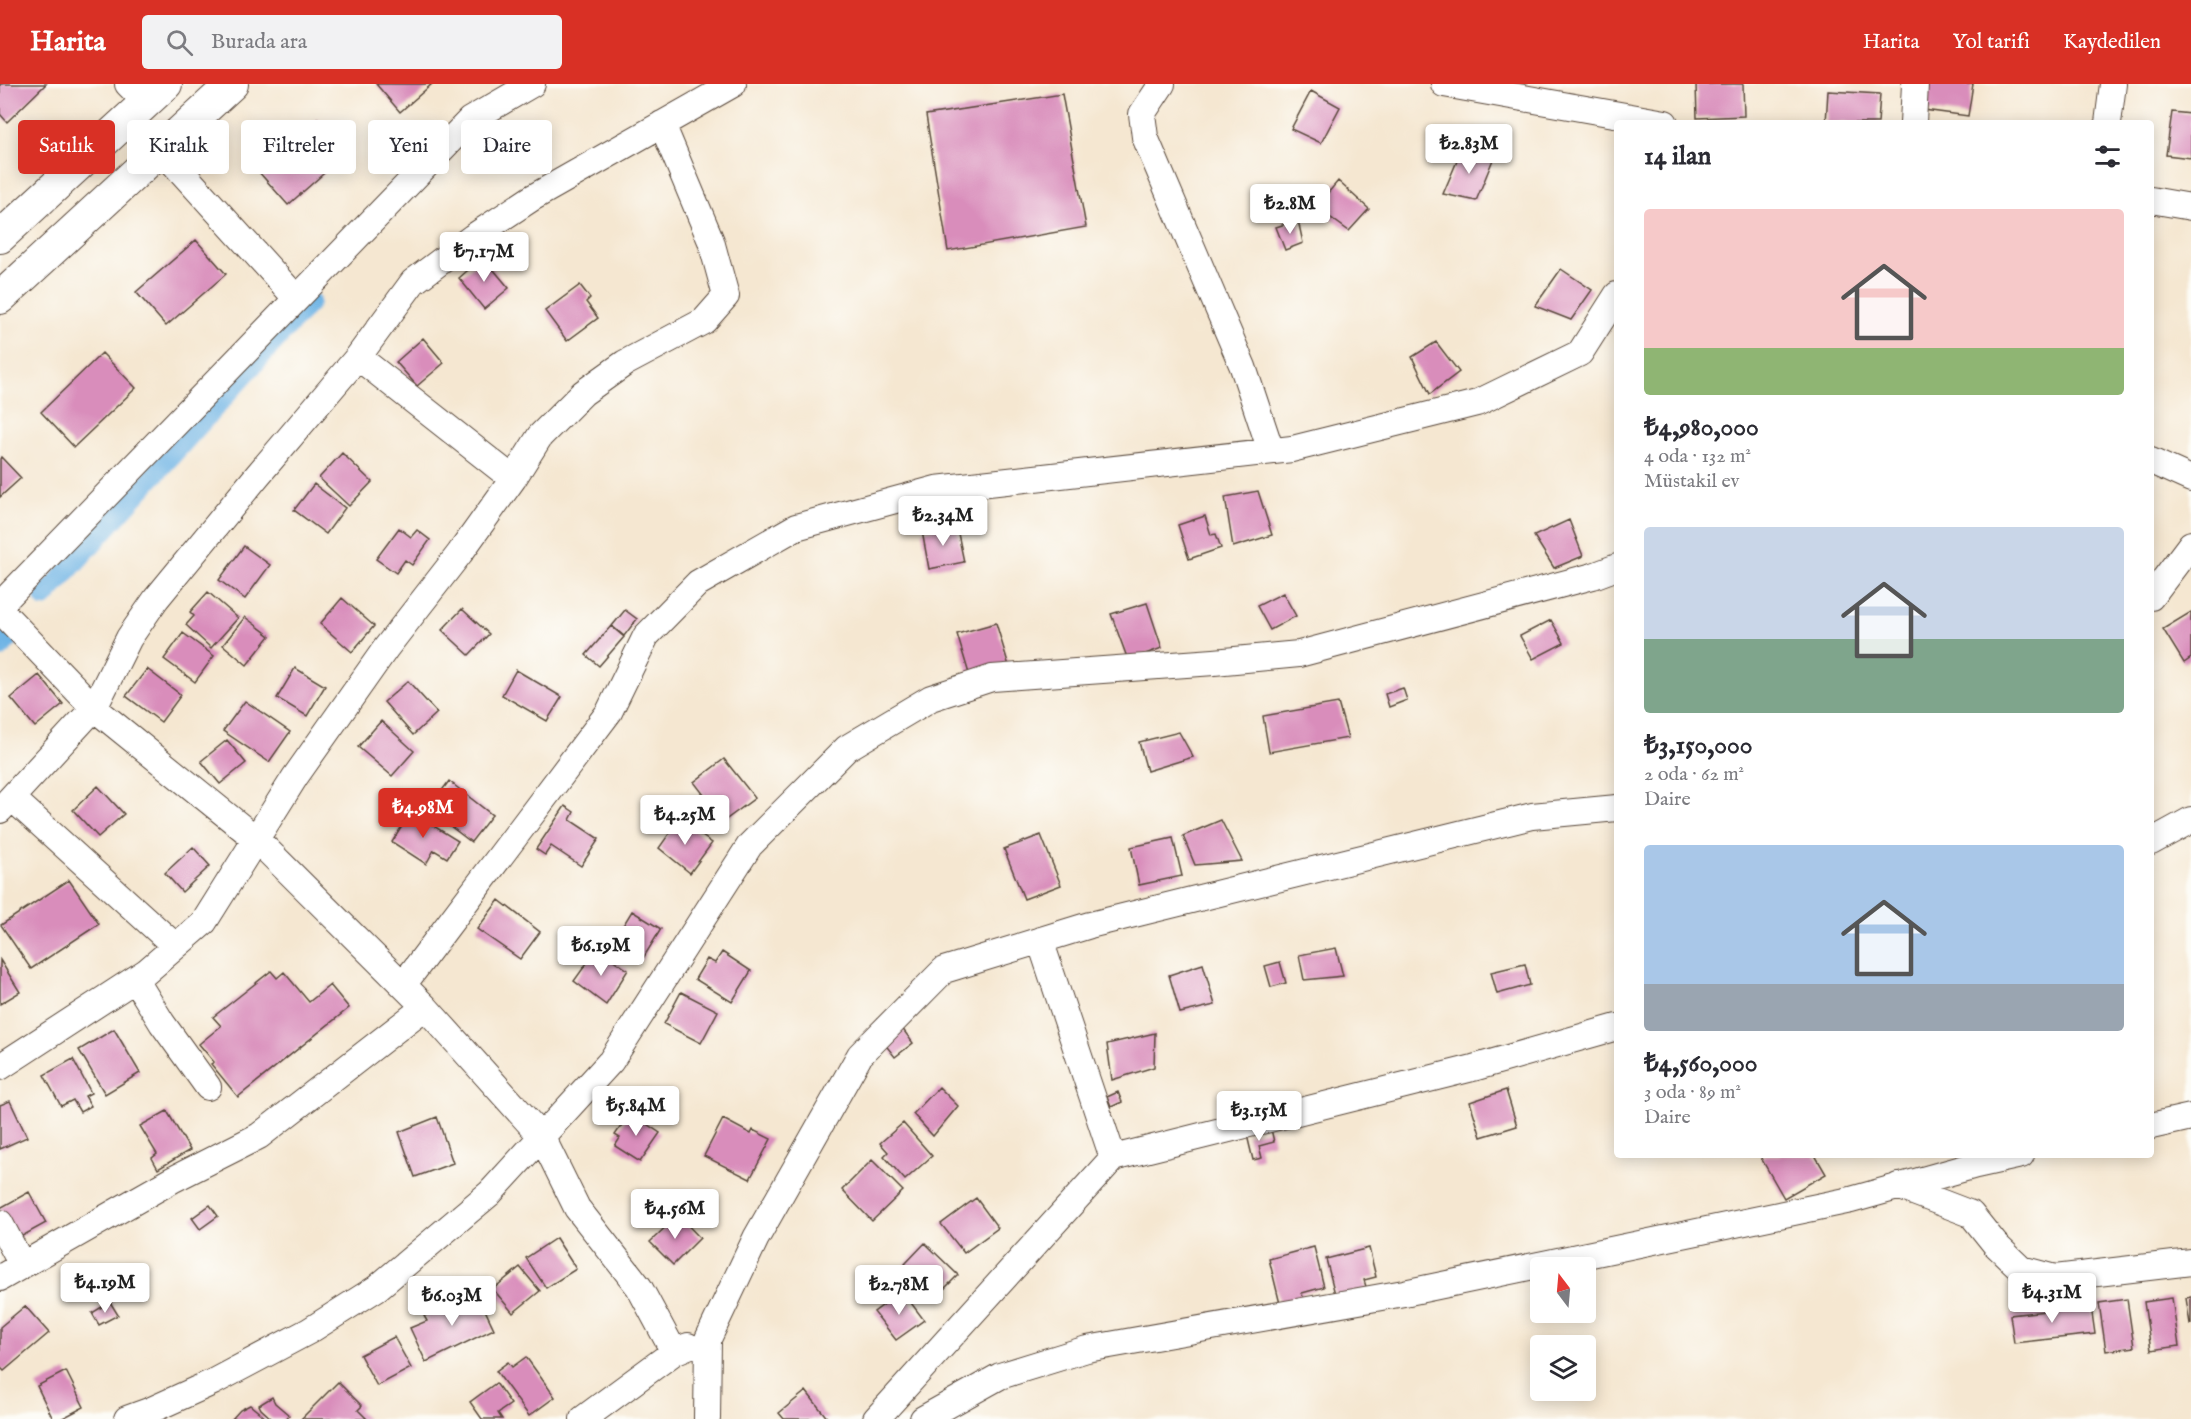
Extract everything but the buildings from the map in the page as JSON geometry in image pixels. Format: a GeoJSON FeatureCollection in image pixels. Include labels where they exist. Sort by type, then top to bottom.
{"type":"FeatureCollection","features":[{"type":"Feature","properties":{"kind":"main road"},"geometry":{"type":"LineString","coordinates":[[192,120],[232,84]]}},
{"type":"Feature","properties":{"kind":"main road"},"geometry":{"type":"LineString","coordinates":[[0,237],[147,90]]}},
{"type":"Feature","properties":{"kind":"main road"},"geometry":{"type":"LineString","coordinates":[[0,298],[132,174]]}},
{"type":"Feature","properties":{"kind":"street"},"geometry":{"type":"LineString","coordinates":[[0,604],[470,120],[532,84]]}},
{"type":"Feature","properties":{"kind":"street"},"geometry":{"type":"LineString","coordinates":[[176,946],[6,804],[94,708],[129,638],[156,599],[358,357],[413,282],[473,237],[532,198],[733,84]]}},
{"type":"Feature","properties":{"kind":"street"},"geometry":{"type":"LineString","coordinates":[[1162,84],[1142,114],[1145,136],[1243,367],[1271,451]]}},
{"type":"Feature","properties":{"kind":"street"},"geometry":{"type":"LineString","coordinates":[[1444,84],[1644,120]]}},
{"type":"Feature","properties":{"kind":"street"},"geometry":{"type":"LineString","coordinates":[[1913,120],[1915,84]]}},
{"type":"Feature","properties":{"kind":"street"},"geometry":{"type":"LineString","coordinates":[[2108,120],[2113,84]]}},
{"type":"Feature","properties":{"kind":"street"},"geometry":{"type":"LineString","coordinates":[[0,1067],[135,979],[204,922],[295,777],[386,648],[460,553],[513,479],[540,436],[583,393],[625,363],[704,321],[726,296],[711,241],[662,124]]}},
{"type":"Feature","properties":{"kind":"street"},"geometry":{"type":"LineString","coordinates":[[184,174],[296,298]]}},
{"type":"Feature","properties":{"kind":"street"},"geometry":{"type":"LineString","coordinates":[[2154,201],[2191,207]]}},
{"type":"Feature","properties":{"kind":"street"},"geometry":{"type":"LineString","coordinates":[[403,985],[609,712],[646,636],[698,584],[796,527],[936,489],[1292,449],[1477,403],[1580,353],[1614,300]]}},
{"type":"Feature","properties":{"kind":"street"},"geometry":{"type":"LineString","coordinates":[[358,357],[513,479]]}},
{"type":"Feature","properties":{"kind":"street"},"geometry":{"type":"LineString","coordinates":[[2154,461],[2191,479]]}},
{"type":"Feature","properties":{"kind":"street"},"geometry":{"type":"LineString","coordinates":[[2154,593],[2191,544]]}},
{"type":"Feature","properties":{"kind":"street"},"geometry":{"type":"LineString","coordinates":[[127,1419],[213,1382],[309,1330],[377,1288],[490,1193],[610,1061],[750,845],[847,748],[930,698],[992,678],[1299,654],[1593,576],[1614,568]]}},
{"type":"Feature","properties":{"kind":"street"},"geometry":{"type":"LineString","coordinates":[[0,610],[94,708],[256,839],[425,1007],[542,1137],[578,1208],[639,1287],[674,1352]]}},
{"type":"Feature","properties":{"kind":"street"},"geometry":{"type":"LineString","coordinates":[[707,1419],[708,1339],[756,1238],[860,1055],[944,970],[1089,925],[1532,816],[1614,808]]}},
{"type":"Feature","properties":{"kind":"street"},"geometry":{"type":"LineString","coordinates":[[2154,840],[2191,820]]}},
{"type":"Feature","properties":{"kind":"street"},"geometry":{"type":"LineString","coordinates":[[1040,940],[1113,1158]]}},
{"type":"Feature","properties":{"kind":"street"},"geometry":{"type":"LineString","coordinates":[[135,979],[162,1023],[208,1087]]}},
{"type":"Feature","properties":{"kind":"street"},"geometry":{"type":"LineString","coordinates":[[0,1278],[172,1180],[259,1136],[425,1007]]}},
{"type":"Feature","properties":{"kind":"street"},"geometry":{"type":"LineString","coordinates":[[876,1419],[1113,1158],[1473,1068],[1614,1028]]}},
{"type":"Feature","properties":{"kind":"street"},"geometry":{"type":"LineString","coordinates":[[2154,1125],[2191,1117]]}},
{"type":"Feature","properties":{"kind":"street"},"geometry":{"type":"LineString","coordinates":[[923,1419],[1000,1376],[1087,1349],[1404,1293],[1851,1200],[2009,1158]]}},
{"type":"Feature","properties":{"kind":"street"},"geometry":{"type":"LineString","coordinates":[[1898,1186],[1971,1214],[1995,1244],[2021,1269],[2055,1278],[2191,1262]]}},
{"type":"Feature","properties":{"kind":"street"},"geometry":{"type":"LineString","coordinates":[[0,1223],[22,1265]]}},
{"type":"Feature","properties":{"kind":"street"},"geometry":{"type":"LineString","coordinates":[[583,1419],[674,1352],[708,1339]]}},
{"type":"Feature","properties":{"kind":"street"},"geometry":{"type":"LineString","coordinates":[[166,1419],[213,1382]]}},
{"type":"Feature","properties":{"kind":"waterway"},"geometry":{"type":"LineString","coordinates":[[44,597],[310,302]]}},
{"type":"Feature","properties":{"kind":"waterway"},"geometry":{"type":"LineString","coordinates":[[0,648],[14,633]]}}]}
